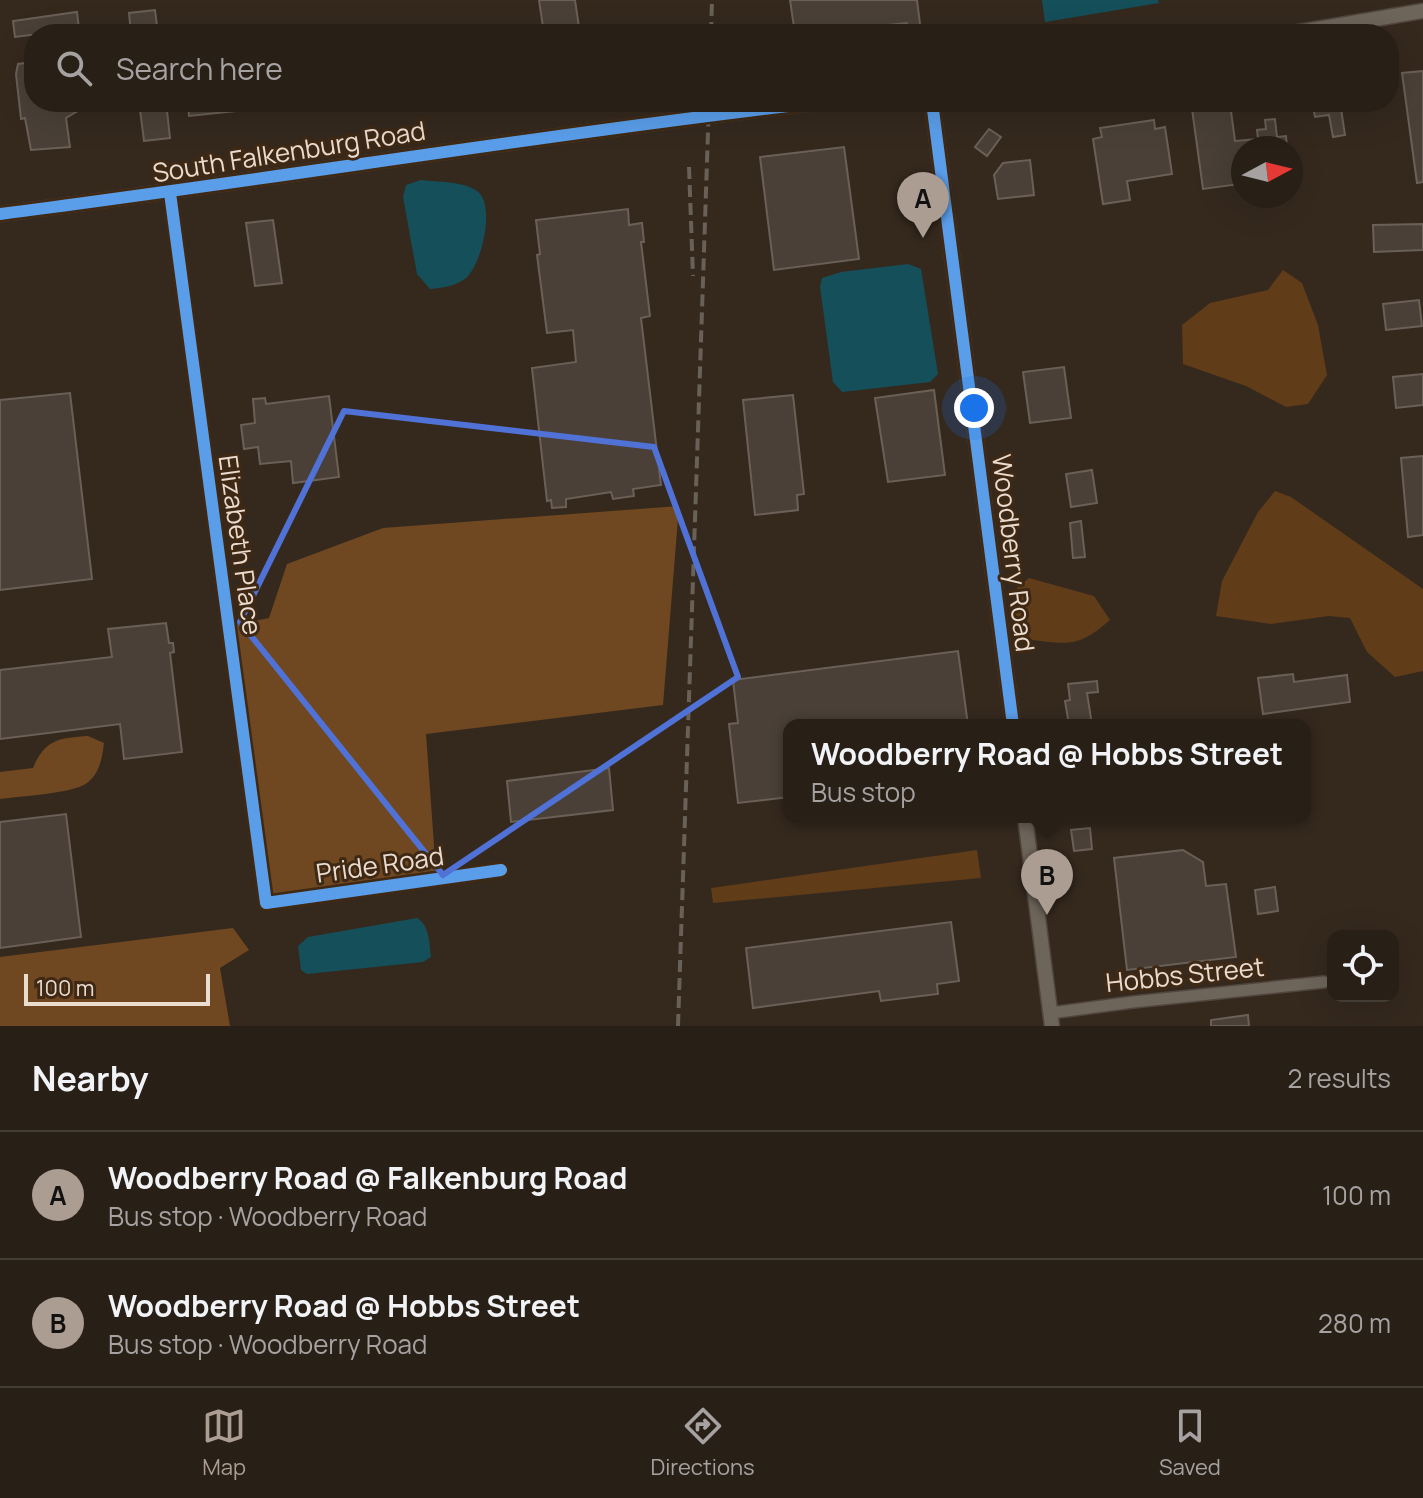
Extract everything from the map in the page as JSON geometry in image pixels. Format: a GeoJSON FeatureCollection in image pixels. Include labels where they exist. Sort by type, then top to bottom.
{"type":"FeatureCollection","features":[{"type":"Feature","properties":{"kind":"street"},"geometry":{"type":"LineString","coordinates":[[1346,24],[1423,11]]}},
{"type":"Feature","properties":{"kind":"street","name":"South Falkenburg Road"},"geometry":{"type":"LineString","coordinates":[[0,214],[745,112]]}},
{"type":"Feature","properties":{"kind":"street","name":"Woodberry Road"},"geometry":{"type":"LineString","coordinates":[[933,112],[1012,719]]}},
{"type":"Feature","properties":{"kind":"street","name":"Elizabeth Place"},"geometry":{"type":"LineString","coordinates":[[170,193],[266,903]]}},
{"type":"Feature","properties":{"kind":"street"},"geometry":{"type":"LineString","coordinates":[[1026,823],[1052,1020]]}},
{"type":"Feature","properties":{"kind":"street","name":"Pride Road"},"geometry":{"type":"LineString","coordinates":[[266,903],[501,870]]}},
{"type":"Feature","properties":{"kind":"street","name":"Hobbs Street"},"geometry":{"type":"LineString","coordinates":[[1052,1020],[1324,982]]}},
{"type":"Feature","properties":{"kind":"highlighted area"},"geometry":{"type":"Polygon","coordinates":[[[344,411],[654,447],[738,677],[443,875],[240,622],[344,411]]]}},
{"type":"Feature","properties":{"kind":"shaded area"},"geometry":{"type":"Polygon","coordinates":[[[1283,270],[1302,283],[1318,325],[1327,375],[1308,404],[1286,407],[1246,386],[1183,364],[1182,325],[1210,303],[1268,290],[1283,270]]]}},
{"type":"Feature","properties":{"kind":"shaded area"},"geometry":{"type":"Polygon","coordinates":[[[1275,491],[1291,497],[1423,589],[1423,671],[1395,677],[1367,652],[1350,618],[1329,616],[1271,624],[1216,616],[1222,581],[1258,512],[1275,491]]]}},
{"type":"Feature","properties":{"kind":"shaded area"},"geometry":{"type":"Polygon","coordinates":[[[679,506],[663,705],[426,734],[436,873],[272,896],[235,625],[269,618],[287,564],[383,528],[679,506]]]}},
{"type":"Feature","properties":{"kind":"shaded area"},"geometry":{"type":"Polygon","coordinates":[[[1029,578],[1094,596],[1110,620],[1091,635],[1074,642],[1032,640],[1011,615],[1017,588],[1029,578]]]}},
{"type":"Feature","properties":{"kind":"shaded area"},"geometry":{"type":"Polygon","coordinates":[[[88,736],[104,743],[98,770],[87,783],[58,792],[0,799],[0,772],[33,768],[43,751],[54,742],[88,736]]]}},
{"type":"Feature","properties":{"kind":"shaded area"},"geometry":{"type":"Polygon","coordinates":[[[977,850],[981,878],[713,903],[711,888],[977,850]]]}},
{"type":"Feature","properties":{"kind":"shaded area"},"geometry":{"type":"Polygon","coordinates":[[[233,928],[249,950],[220,968],[230,1026],[0,1026],[0,957],[233,928]]]}},
{"type":"Feature","properties":{"kind":"water"},"geometry":{"type":"Polygon","coordinates":[[[1042,0],[1158,0],[1159,3],[1045,22],[1042,0]]]}},
{"type":"Feature","properties":{"kind":"water"},"geometry":{"type":"Polygon","coordinates":[[[421,180],[471,188],[483,198],[486,208],[482,248],[472,271],[466,278],[449,286],[430,289],[417,274],[403,197],[406,185],[421,180]]]}},
{"type":"Feature","properties":{"kind":"water"},"geometry":{"type":"Polygon","coordinates":[[[908,264],[921,269],[938,374],[930,382],[842,392],[833,382],[820,287],[822,278],[841,272],[908,264]]]}},
{"type":"Feature","properties":{"kind":"water"},"geometry":{"type":"Polygon","coordinates":[[[417,918],[427,930],[429,941],[431,957],[423,962],[307,974],[301,970],[298,946],[308,937],[417,918]]]}},
{"type":"Feature","properties":{"kind":"building"},"geometry":{"type":"Polygon","coordinates":[[[539,0],[575,0],[579,24],[543,24],[539,0]]]}},
{"type":"Feature","properties":{"kind":"building"},"geometry":{"type":"Polygon","coordinates":[[[790,0],[917,0],[920,24],[907,23],[794,24],[790,0]]]}},
{"type":"Feature","properties":{"kind":"building"},"geometry":{"type":"Polygon","coordinates":[[[155,10],[157,24],[130,24],[129,13],[155,10]]]}},
{"type":"Feature","properties":{"kind":"building"},"geometry":{"type":"Polygon","coordinates":[[[77,12],[78,24],[24,24],[24,36],[15,37],[13,21],[77,12]]]}},
{"type":"Feature","properties":{"kind":"building"},"geometry":{"type":"Polygon","coordinates":[[[24,63],[24,112],[76,112],[66,118],[70,147],[31,150],[25,118],[21,119],[16,74],[18,64],[24,63]]]}},
{"type":"Feature","properties":{"kind":"building"},"geometry":{"type":"Polygon","coordinates":[[[1423,71],[1423,182],[1417,183],[1402,73],[1423,71]]]}},
{"type":"Feature","properties":{"kind":"building"},"geometry":{"type":"Polygon","coordinates":[[[140,112],[167,112],[170,138],[144,141],[140,112]]]}},
{"type":"Feature","properties":{"kind":"building"},"geometry":{"type":"Polygon","coordinates":[[[189,112],[227,112],[189,116],[189,112]]]}},
{"type":"Feature","properties":{"kind":"building"},"geometry":{"type":"Polygon","coordinates":[[[1192,112],[1231,112],[1234,136],[1231,136],[1231,185],[1203,189],[1192,112]]]}},
{"type":"Feature","properties":{"kind":"building"},"geometry":{"type":"Polygon","coordinates":[[[1314,112],[1342,112],[1345,135],[1333,137],[1329,115],[1315,117],[1314,112]]]}},
{"type":"Feature","properties":{"kind":"building"},"geometry":{"type":"Polygon","coordinates":[[[1275,119],[1277,136],[1258,136],[1257,130],[1266,129],[1265,120],[1275,119]]]}},
{"type":"Feature","properties":{"kind":"building"},"geometry":{"type":"Polygon","coordinates":[[[1154,120],[1155,129],[1165,127],[1172,174],[1127,181],[1130,200],[1103,204],[1093,139],[1102,137],[1100,128],[1154,120]]]}},
{"type":"Feature","properties":{"kind":"building"},"geometry":{"type":"Polygon","coordinates":[[[989,129],[1001,137],[987,156],[975,147],[989,129]]]}},
{"type":"Feature","properties":{"kind":"building"},"geometry":{"type":"Polygon","coordinates":[[[844,147],[859,259],[774,270],[760,157],[844,147]]]}},
{"type":"Feature","properties":{"kind":"building"},"geometry":{"type":"Polygon","coordinates":[[[1030,160],[1034,195],[998,199],[994,175],[1003,163],[1030,160]]]}},
{"type":"Feature","properties":{"kind":"building"},"geometry":{"type":"Polygon","coordinates":[[[628,209],[629,225],[642,223],[644,242],[641,242],[650,316],[641,318],[661,485],[633,489],[634,496],[613,499],[611,492],[566,499],[566,507],[552,508],[551,500],[547,501],[532,368],[576,362],[573,330],[547,333],[536,220],[628,209]]]}},
{"type":"Feature","properties":{"kind":"building"},"geometry":{"type":"Polygon","coordinates":[[[273,220],[282,283],[255,286],[246,223],[273,220]]]}},
{"type":"Feature","properties":{"kind":"building"},"geometry":{"type":"Polygon","coordinates":[[[1423,224],[1423,250],[1374,252],[1373,225],[1423,224]]]}},
{"type":"Feature","properties":{"kind":"building"},"geometry":{"type":"Polygon","coordinates":[[[1419,300],[1422,326],[1386,330],[1383,304],[1419,300]]]}},
{"type":"Feature","properties":{"kind":"building"},"geometry":{"type":"Polygon","coordinates":[[[1064,367],[1071,418],[1030,423],[1023,372],[1064,367]]]}},
{"type":"Feature","properties":{"kind":"building"},"geometry":{"type":"Polygon","coordinates":[[[1423,374],[1423,405],[1396,408],[1393,377],[1423,374]]]}},
{"type":"Feature","properties":{"kind":"building"},"geometry":{"type":"Polygon","coordinates":[[[934,390],[945,475],[888,482],[875,398],[934,390]]]}},
{"type":"Feature","properties":{"kind":"building"},"geometry":{"type":"Polygon","coordinates":[[[70,393],[92,579],[0,590],[0,400],[70,393]]]}},
{"type":"Feature","properties":{"kind":"building"},"geometry":{"type":"Polygon","coordinates":[[[793,395],[804,494],[797,495],[798,510],[755,515],[743,400],[793,395]]]}},
{"type":"Feature","properties":{"kind":"building"},"geometry":{"type":"Polygon","coordinates":[[[329,396],[339,477],[293,483],[291,461],[260,464],[258,447],[244,449],[241,425],[255,423],[253,399],[265,398],[266,404],[329,396]]]}},
{"type":"Feature","properties":{"kind":"building"},"geometry":{"type":"Polygon","coordinates":[[[1423,456],[1423,535],[1408,537],[1401,458],[1423,456]]]}},
{"type":"Feature","properties":{"kind":"building"},"geometry":{"type":"Polygon","coordinates":[[[1092,470],[1097,503],[1071,507],[1066,474],[1092,470]]]}},
{"type":"Feature","properties":{"kind":"building"},"geometry":{"type":"Polygon","coordinates":[[[1081,521],[1085,557],[1073,558],[1070,523],[1081,521]]]}},
{"type":"Feature","properties":{"kind":"building"},"geometry":{"type":"Polygon","coordinates":[[[166,623],[169,643],[173,643],[174,652],[170,653],[182,752],[124,759],[120,724],[0,739],[0,670],[112,657],[108,629],[166,623]]]}},
{"type":"Feature","properties":{"kind":"building"},"geometry":{"type":"Polygon","coordinates":[[[958,651],[967,719],[783,719],[783,798],[738,803],[729,724],[738,723],[733,680],[958,651]]]}},
{"type":"Feature","properties":{"kind":"building"},"geometry":{"type":"Polygon","coordinates":[[[1293,674],[1294,682],[1347,675],[1350,702],[1263,714],[1258,678],[1293,674]]]}},
{"type":"Feature","properties":{"kind":"building"},"geometry":{"type":"Polygon","coordinates":[[[1097,681],[1098,692],[1087,693],[1091,719],[1068,719],[1065,701],[1070,700],[1068,684],[1097,681]]]}},
{"type":"Feature","properties":{"kind":"building"},"geometry":{"type":"Polygon","coordinates":[[[609,768],[613,810],[511,822],[507,781],[609,768]]]}},
{"type":"Feature","properties":{"kind":"building"},"geometry":{"type":"Polygon","coordinates":[[[66,814],[81,937],[0,948],[0,822],[66,814]]]}},
{"type":"Feature","properties":{"kind":"building"},"geometry":{"type":"Polygon","coordinates":[[[1090,828],[1092,849],[1074,851],[1071,830],[1090,828]]]}},
{"type":"Feature","properties":{"kind":"building"},"geometry":{"type":"Polygon","coordinates":[[[1183,850],[1203,862],[1206,886],[1226,884],[1236,957],[1127,970],[1114,858],[1183,850]]]}},
{"type":"Feature","properties":{"kind":"building"},"geometry":{"type":"Polygon","coordinates":[[[1275,887],[1278,911],[1258,914],[1255,890],[1275,887]]]}},
{"type":"Feature","properties":{"kind":"building"},"geometry":{"type":"Polygon","coordinates":[[[951,922],[959,981],[937,984],[938,994],[881,1001],[879,991],[753,1008],[746,948],[951,922]]]}},
{"type":"Feature","properties":{"kind":"building"},"geometry":{"type":"Polygon","coordinates":[[[1248,1015],[1249,1026],[1211,1026],[1211,1020],[1248,1015]]]}},
{"type":"Feature","properties":{"kind":"railway"},"geometry":{"type":"LineString","coordinates":[[711,24],[712,0]]}},
{"type":"Feature","properties":{"kind":"railway"},"geometry":{"type":"LineString","coordinates":[[678,1026],[709,112]]}},
{"type":"Feature","properties":{"kind":"railway"},"geometry":{"type":"LineString","coordinates":[[689,167],[693,276]]}},
{"type":"Feature","properties":{"kind":"cycle path"},"geometry":{"type":"LineString","coordinates":[[0,214],[743,112]]}},
{"type":"Feature","properties":{"kind":"cycle path"},"geometry":{"type":"LineString","coordinates":[[933,112],[1012,719]]}},
{"type":"Feature","properties":{"kind":"cycle path"},"geometry":{"type":"LineString","coordinates":[[170,193],[266,903],[501,870]]}},
{"type":"Feature","properties":{"kind":"place","name":"Woodberry Road @ Falkenburg Road"},"geometry":{"type":"Point","coordinates":[923,238]}},
{"type":"Feature","properties":{"kind":"place","name":"Woodberry Road @ Hobbs Street"},"geometry":{"type":"Point","coordinates":[1047,915]}}]}
